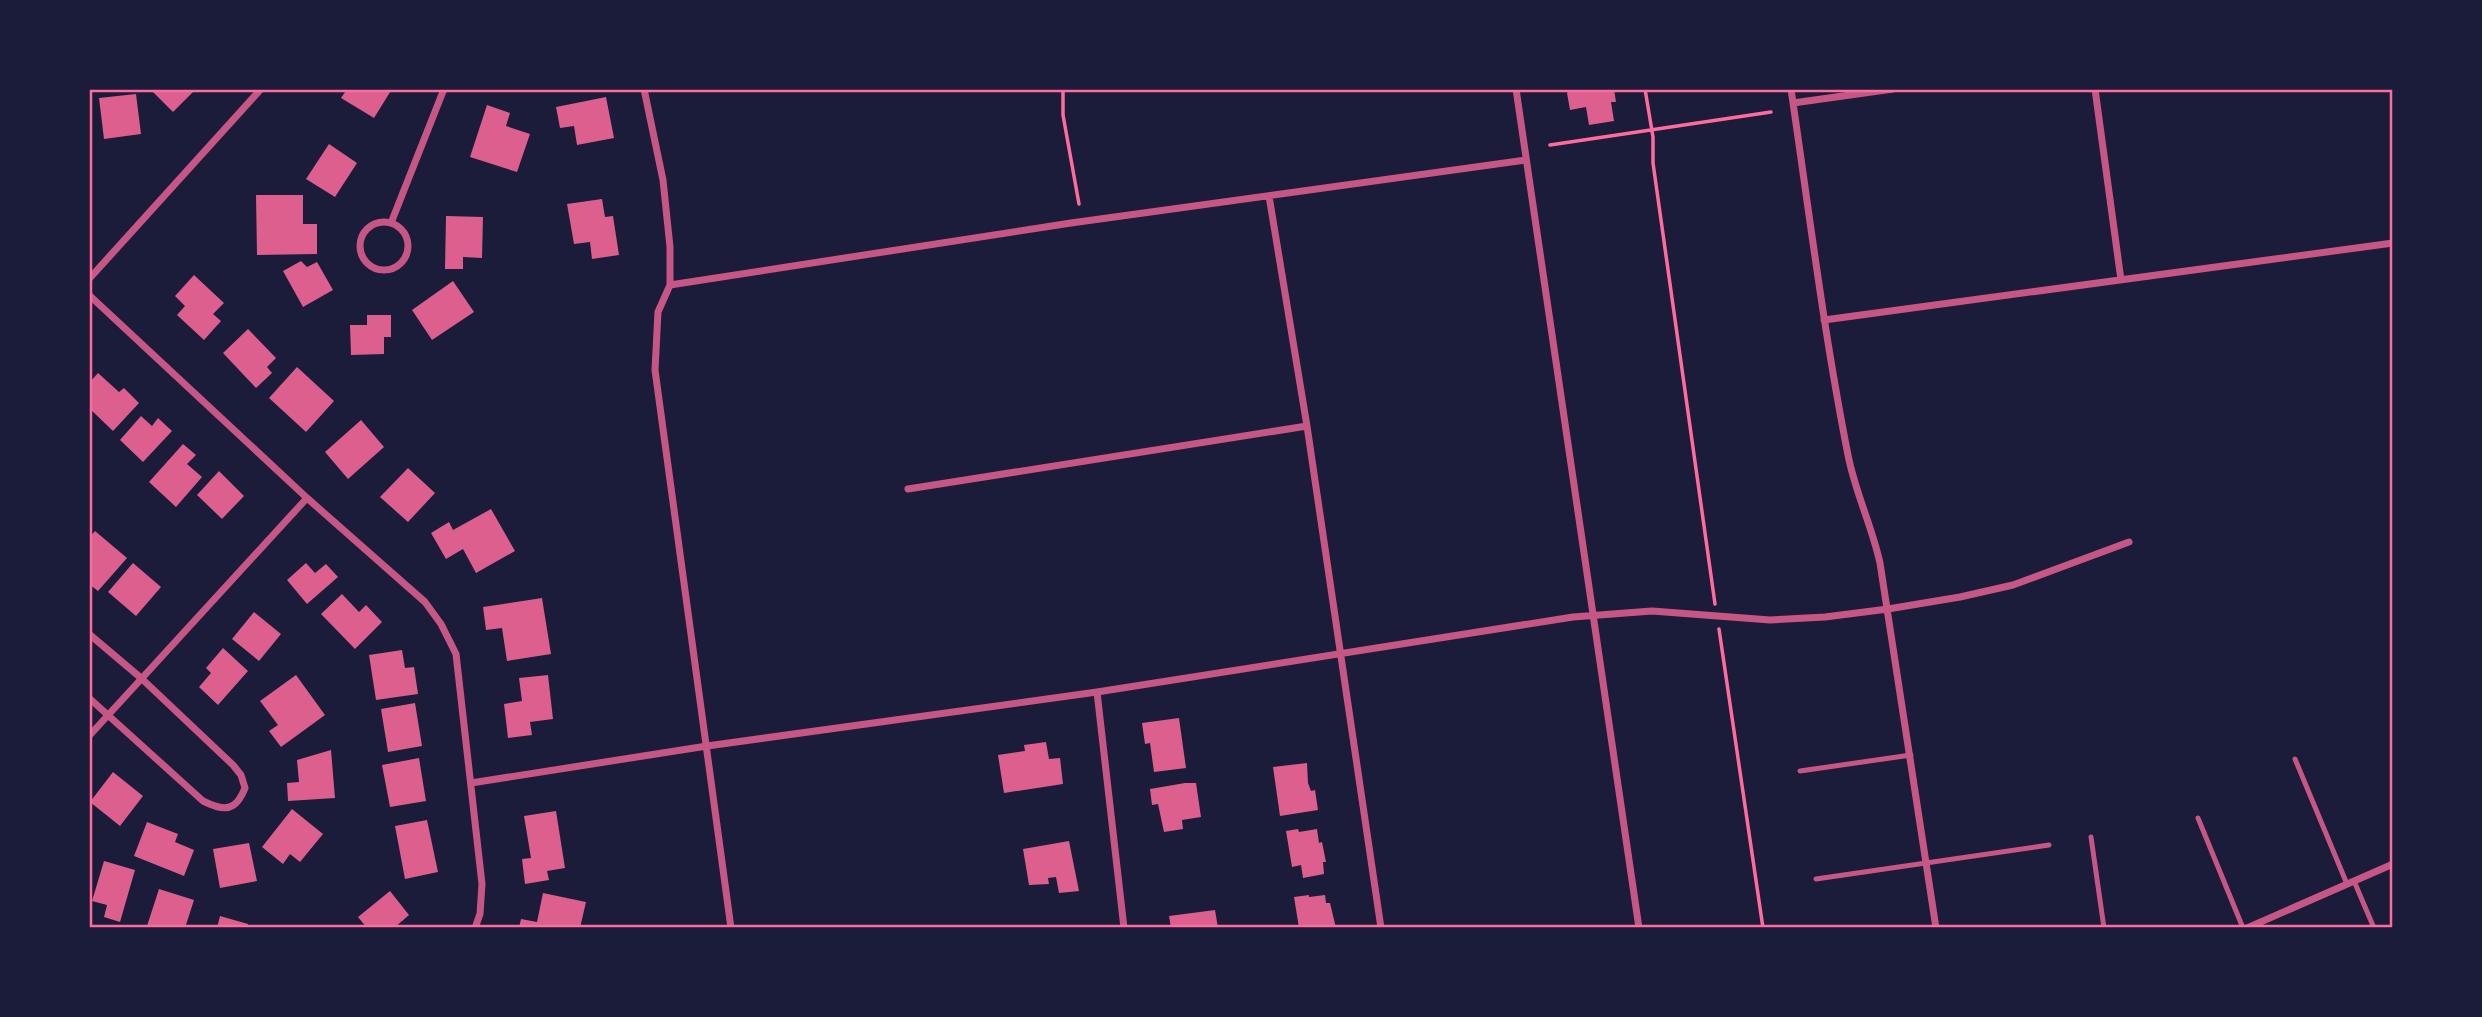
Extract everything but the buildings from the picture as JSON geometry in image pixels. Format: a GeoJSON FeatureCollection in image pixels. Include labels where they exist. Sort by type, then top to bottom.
{"type":"FeatureCollection","features":[{"type":"Feature","properties":{"kind":"street"},"geometry":{"type":"LineString","coordinates":[[89,279],[261,89]]}},
{"type":"Feature","properties":{"kind":"street"},"geometry":{"type":"LineString","coordinates":[[391,223],[444,89]]}},
{"type":"Feature","properties":{"kind":"street"},"geometry":{"type":"LineString","coordinates":[[644,89],[663,180],[670,247],[670,285],[658,312],[655,370],[731,928]]}},
{"type":"Feature","properties":{"kind":"street"},"geometry":{"type":"LineString","coordinates":[[1516,89],[1640,928]]}},
{"type":"Feature","properties":{"kind":"street"},"geometry":{"type":"LineString","coordinates":[[1791,89],[1824,320],[1847,453],[1877,547],[1888,609],[1936,928]]}},
{"type":"Feature","properties":{"kind":"street"},"geometry":{"type":"LineString","coordinates":[[1793,103],[1893,89]]}},
{"type":"Feature","properties":{"kind":"street"},"geometry":{"type":"LineString","coordinates":[[2095,89],[2121,280]]}},
{"type":"Feature","properties":{"kind":"street"},"geometry":{"type":"LineString","coordinates":[[670,285],[1070,223],[1526,160]]}},
{"type":"Feature","properties":{"kind":"street"},"geometry":{"type":"LineString","coordinates":[[1269,196],[1307,426],[1381,928]]}},
{"type":"Feature","properties":{"kind":"street"},"geometry":{"type":"LineString","coordinates":[[391,223],[398,226],[407,238],[408,254],[404,261],[392,270],[376,270],[363,260],[360,243],[367,229],[374,224],[391,223]]}},
{"type":"Feature","properties":{"kind":"street"},"geometry":{"type":"LineString","coordinates":[[1824,320],[2393,243]]}},
{"type":"Feature","properties":{"kind":"street"},"geometry":{"type":"LineString","coordinates":[[89,295],[307,498],[425,602],[441,624],[456,654],[471,783],[483,899],[475,928]]}},
{"type":"Feature","properties":{"kind":"street"},"geometry":{"type":"LineString","coordinates":[[908,489],[1307,426]]}},
{"type":"Feature","properties":{"kind":"street"},"geometry":{"type":"LineString","coordinates":[[89,736],[307,498]]}},
{"type":"Feature","properties":{"kind":"street"},"geometry":{"type":"LineString","coordinates":[[471,783],[707,746],[1339,656],[1593,615],[1652,611],[1797,619],[1888,609],[1961,597],[2013,584],[2129,542]]}},
{"type":"Feature","properties":{"kind":"street"},"geometry":{"type":"LineString","coordinates":[[89,634],[141,678],[241,775],[245,788],[240,802],[230,808],[216,807],[203,801],[89,698]]}},
{"type":"Feature","properties":{"kind":"street"},"geometry":{"type":"LineString","coordinates":[[1097,692],[1124,928]]}},
{"type":"Feature","properties":{"kind":"street"},"geometry":{"type":"LineString","coordinates":[[2245,928],[2393,864]]}},
{"type":"Feature","properties":{"kind":"lane"},"geometry":{"type":"LineString","coordinates":[[1800,771],[1911,755]]}},
{"type":"Feature","properties":{"kind":"lane"},"geometry":{"type":"LineString","coordinates":[[2295,759],[2374,928]]}},
{"type":"Feature","properties":{"kind":"lane"},"geometry":{"type":"LineString","coordinates":[[2198,818],[2245,928]]}},
{"type":"Feature","properties":{"kind":"lane"},"geometry":{"type":"LineString","coordinates":[[2091,837],[2104,928]]}},
{"type":"Feature","properties":{"kind":"lane"},"geometry":{"type":"LineString","coordinates":[[1816,879],[2049,845]]}},
{"type":"Feature","properties":{"kind":"path"},"geometry":{"type":"LineString","coordinates":[[1063,89],[1063,115],[1079,204]]}},
{"type":"Feature","properties":{"kind":"path"},"geometry":{"type":"LineString","coordinates":[[1645,89],[1652,129],[1653,163],[1763,928]]}},
{"type":"Feature","properties":{"kind":"path"},"geometry":{"type":"LineString","coordinates":[[1549,145],[1771,112]]}}]}
